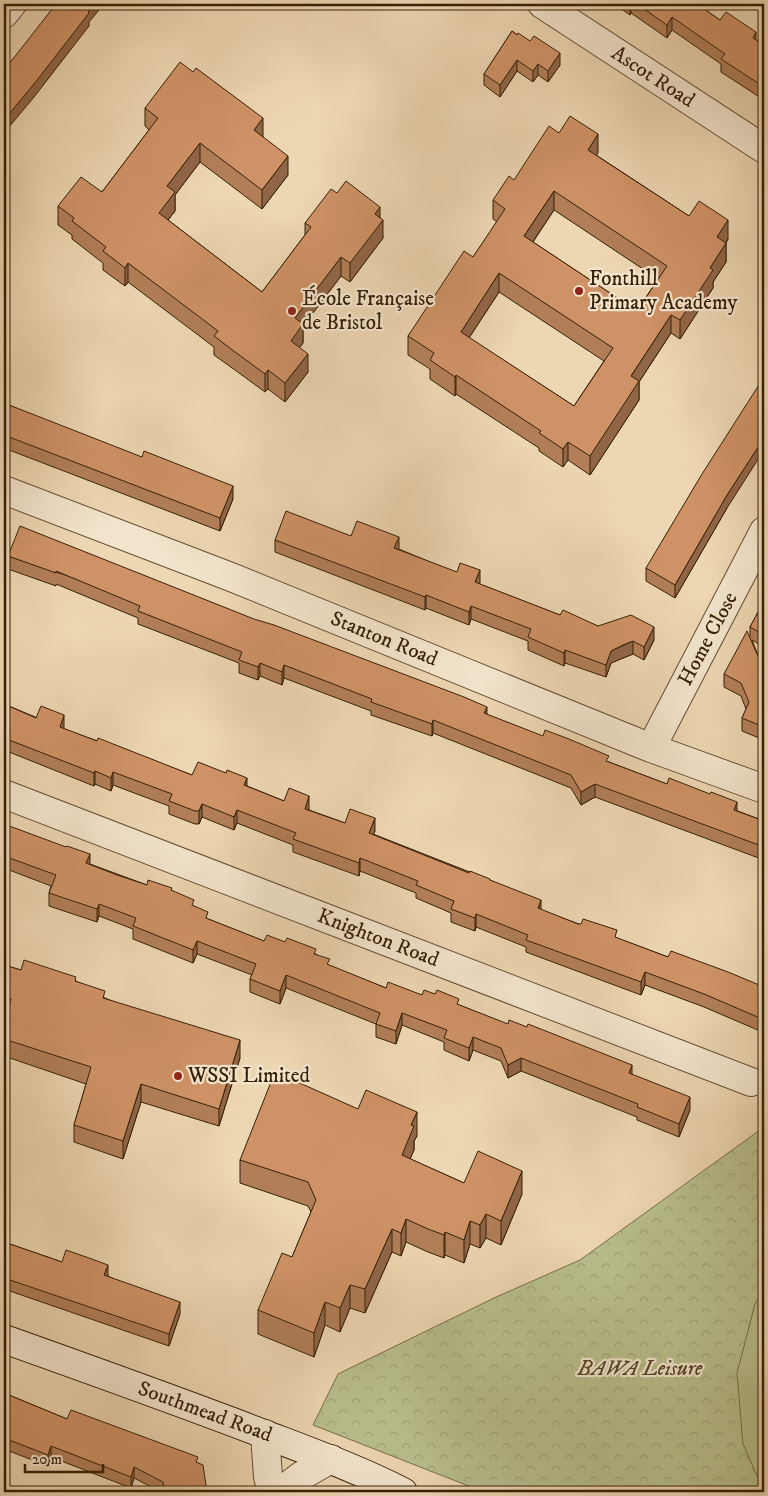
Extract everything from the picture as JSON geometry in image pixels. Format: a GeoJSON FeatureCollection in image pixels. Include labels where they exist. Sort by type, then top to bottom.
{"type":"FeatureCollection","features":[{"type":"Feature","properties":{"kind":"street"},"geometry":{"type":"LineString","coordinates":[[4,14],[12,4]]}},
{"type":"Feature","properties":{"kind":"street","name":"Ascot Road"},"geometry":{"type":"LineString","coordinates":[[542,4],[764,149]]}},
{"type":"Feature","properties":{"kind":"street","name":"Stanton Road"},"geometry":{"type":"LineString","coordinates":[[4,490],[231,577],[651,748],[764,790]]}},
{"type":"Feature","properties":{"kind":"street","name":"Home Close"},"geometry":{"type":"LineString","coordinates":[[651,748],[764,531]]}},
{"type":"Feature","properties":{"kind":"street","name":"Knighton Road"},"geometry":{"type":"LineString","coordinates":[[4,794],[751,1082]]}},
{"type":"Feature","properties":{"kind":"street","name":"Southmead Road"},"geometry":{"type":"LineString","coordinates":[[4,1339],[185,1403],[266,1434],[331,1459],[403,1492]]}},
{"type":"Feature","properties":{"kind":"street"},"geometry":{"type":"LineString","coordinates":[[266,1434],[268,1477],[272,1492]]}},
{"type":"Feature","properties":{"kind":"street"},"geometry":{"type":"LineString","coordinates":[[280,1492],[301,1476],[331,1459]]}},
{"type":"Feature","properties":{"kind":"green space","name":"BAWA Leisure"},"geometry":{"type":"Polygon","coordinates":[[[764,1127],[764,1492],[484,1492],[313,1425],[338,1374],[494,1298],[580,1260],[764,1127]]]}},
{"type":"Feature","properties":{"kind":"green space"},"geometry":{"type":"Polygon","coordinates":[[[764,1290],[764,1492],[743,1444],[737,1373],[755,1304],[764,1290]]]}},
{"type":"Feature","properties":{"kind":"building"},"geometry":{"type":"Polygon","coordinates":[[[56,4],[94,4],[34,84],[4,120],[4,74],[9,64],[56,4]]]}},
{"type":"Feature","properties":{"kind":"building"},"geometry":{"type":"Polygon","coordinates":[[[637,4],[697,4],[720,20],[726,12],[756,32],[753,38],[764,45],[764,87],[721,59],[725,54],[672,17],[667,25],[637,4]]]}},
{"type":"Feature","properties":{"kind":"building"},"geometry":{"type":"Polygon","coordinates":[[[512,31],[530,41],[534,36],[560,53],[548,71],[538,64],[533,71],[517,60],[500,85],[484,74],[512,31]]]}},
{"type":"Feature","properties":{"kind":"building"},"geometry":{"type":"Polygon","coordinates":[[[180,62],[193,72],[196,68],[263,118],[254,130],[288,156],[262,190],[200,143],[167,186],[175,192],[159,213],[262,292],[311,227],[305,223],[331,189],[337,193],[346,181],[380,207],[375,214],[383,220],[350,263],[341,257],[295,318],[303,324],[291,341],[308,354],[285,383],[268,370],[265,374],[214,336],[218,331],[128,263],[125,268],[103,251],[106,247],[72,221],[74,218],[58,206],[81,177],[102,192],[158,118],[145,108],[180,62]]]}},
{"type":"Feature","properties":{"kind":"building"},"geometry":{"type":"Polygon","coordinates":[[[570,116],[598,134],[588,150],[689,216],[699,201],[728,220],[717,237],[726,243],[710,268],[713,270],[680,320],[671,315],[631,376],[639,381],[590,456],[568,442],[563,449],[539,433],[541,431],[430,360],[434,353],[408,336],[464,251],[473,257],[505,209],[493,200],[509,176],[514,180],[549,126],[559,133],[570,116]],[[554,191],[524,236],[637,311],[667,266],[554,191]],[[499,273],[461,332],[574,406],[613,348],[499,273]]]}},
{"type":"Feature","properties":{"kind":"building"},"geometry":{"type":"Polygon","coordinates":[[[764,377],[764,438],[727,495],[675,585],[646,568],[702,474],[764,377]]]}},
{"type":"Feature","properties":{"kind":"building"},"geometry":{"type":"Polygon","coordinates":[[[4,403],[142,457],[144,451],[233,486],[220,518],[4,435],[4,403]]]}},
{"type":"Feature","properties":{"kind":"building"},"geometry":{"type":"Polygon","coordinates":[[[286,511],[351,536],[357,521],[399,537],[394,548],[457,572],[460,563],[480,570],[475,582],[560,615],[563,610],[598,626],[631,615],[654,627],[644,647],[633,641],[623,645],[611,651],[606,665],[565,650],[564,653],[528,637],[531,629],[471,606],[469,612],[426,595],[425,597],[275,540],[286,511]]]}},
{"type":"Feature","properties":{"kind":"building"},"geometry":{"type":"Polygon","coordinates":[[[20,526],[254,619],[464,697],[487,707],[484,713],[543,736],[545,730],[569,739],[609,756],[606,761],[667,784],[669,778],[737,802],[734,810],[764,821],[764,847],[595,784],[581,792],[571,775],[433,720],[432,724],[371,702],[372,699],[284,665],[282,672],[260,663],[258,667],[239,660],[242,652],[138,611],[140,606],[56,571],[56,573],[8,556],[20,526]]]}},
{"type":"Feature","properties":{"kind":"building"},"geometry":{"type":"Polygon","coordinates":[[[764,601],[764,635],[750,627],[764,601]]]}},
{"type":"Feature","properties":{"kind":"building"},"geometry":{"type":"Polygon","coordinates":[[[747,631],[764,670],[764,727],[742,718],[749,702],[741,683],[724,674],[747,631]]]}},
{"type":"Feature","properties":{"kind":"building"},"geometry":{"type":"Polygon","coordinates":[[[4,704],[36,718],[41,706],[64,715],[60,727],[97,741],[98,738],[192,775],[198,762],[226,773],[227,770],[247,778],[244,785],[284,801],[289,788],[309,796],[305,809],[345,823],[350,809],[375,818],[369,833],[541,900],[538,908],[578,924],[581,924],[583,919],[617,930],[615,937],[668,957],[671,951],[764,987],[764,1016],[760,1018],[645,972],[641,982],[526,940],[528,935],[476,914],[475,918],[451,909],[454,901],[416,885],[418,881],[360,858],[359,863],[293,839],[296,833],[237,810],[234,817],[202,804],[199,811],[195,811],[169,801],[172,794],[113,772],[111,778],[95,771],[94,773],[4,738],[4,704]]]}},
{"type":"Feature","properties":{"kind":"building"},"geometry":{"type":"Polygon","coordinates":[[[4,824],[90,854],[86,863],[117,875],[147,885],[148,880],[172,888],[171,890],[194,900],[192,905],[208,912],[206,918],[264,941],[267,935],[285,942],[287,938],[316,949],[314,954],[330,959],[327,964],[386,988],[388,982],[422,995],[424,990],[435,994],[437,990],[459,999],[457,1004],[508,1024],[509,1020],[527,1027],[528,1024],[632,1065],[629,1073],[690,1097],[679,1124],[637,1107],[638,1104],[521,1058],[508,1065],[501,1048],[473,1037],[469,1048],[444,1038],[447,1030],[402,1013],[396,1031],[376,1024],[380,1013],[286,975],[280,991],[250,979],[256,964],[197,941],[193,950],[133,926],[136,918],[99,904],[97,909],[49,893],[56,875],[4,856],[4,824]]]}},
{"type":"Feature","properties":{"kind":"building"},"geometry":{"type":"Polygon","coordinates":[[[24,960],[76,977],[75,981],[105,991],[103,998],[240,1040],[219,1109],[141,1084],[123,1141],[74,1125],[91,1067],[4,1039],[4,1022],[11,999],[4,996],[4,965],[21,970],[24,960]]]}},
{"type":"Feature","properties":{"kind":"building"},"geometry":{"type":"Polygon","coordinates":[[[275,1072],[358,1109],[366,1090],[417,1112],[411,1125],[414,1126],[402,1155],[464,1183],[478,1151],[522,1171],[501,1221],[486,1214],[480,1225],[470,1221],[464,1240],[445,1232],[444,1235],[406,1219],[401,1233],[392,1229],[365,1289],[350,1285],[340,1308],[325,1302],[314,1333],[258,1310],[282,1253],[292,1257],[316,1200],[308,1182],[240,1160],[275,1072]]]}},
{"type":"Feature","properties":{"kind":"building"},"geometry":{"type":"Polygon","coordinates":[[[4,1242],[62,1262],[66,1250],[108,1265],[104,1275],[180,1302],[169,1334],[4,1278],[4,1242]]]}},
{"type":"Feature","properties":{"kind":"building"},"geometry":{"type":"Polygon","coordinates":[[[4,1393],[67,1419],[71,1410],[198,1457],[196,1462],[203,1465],[207,1492],[165,1492],[163,1482],[134,1467],[131,1477],[51,1446],[48,1455],[4,1438],[4,1393]]]}},
{"type":"Feature","properties":{"kind":"place","name":"Fonthill Primary Academy"},"geometry":{"type":"Point","coordinates":[579,291]}},
{"type":"Feature","properties":{"kind":"place","name":"École Française de Bristol"},"geometry":{"type":"Point","coordinates":[292,311]}},
{"type":"Feature","properties":{"kind":"place","name":"WSSI Limited"},"geometry":{"type":"Point","coordinates":[178,1076]}}]}
